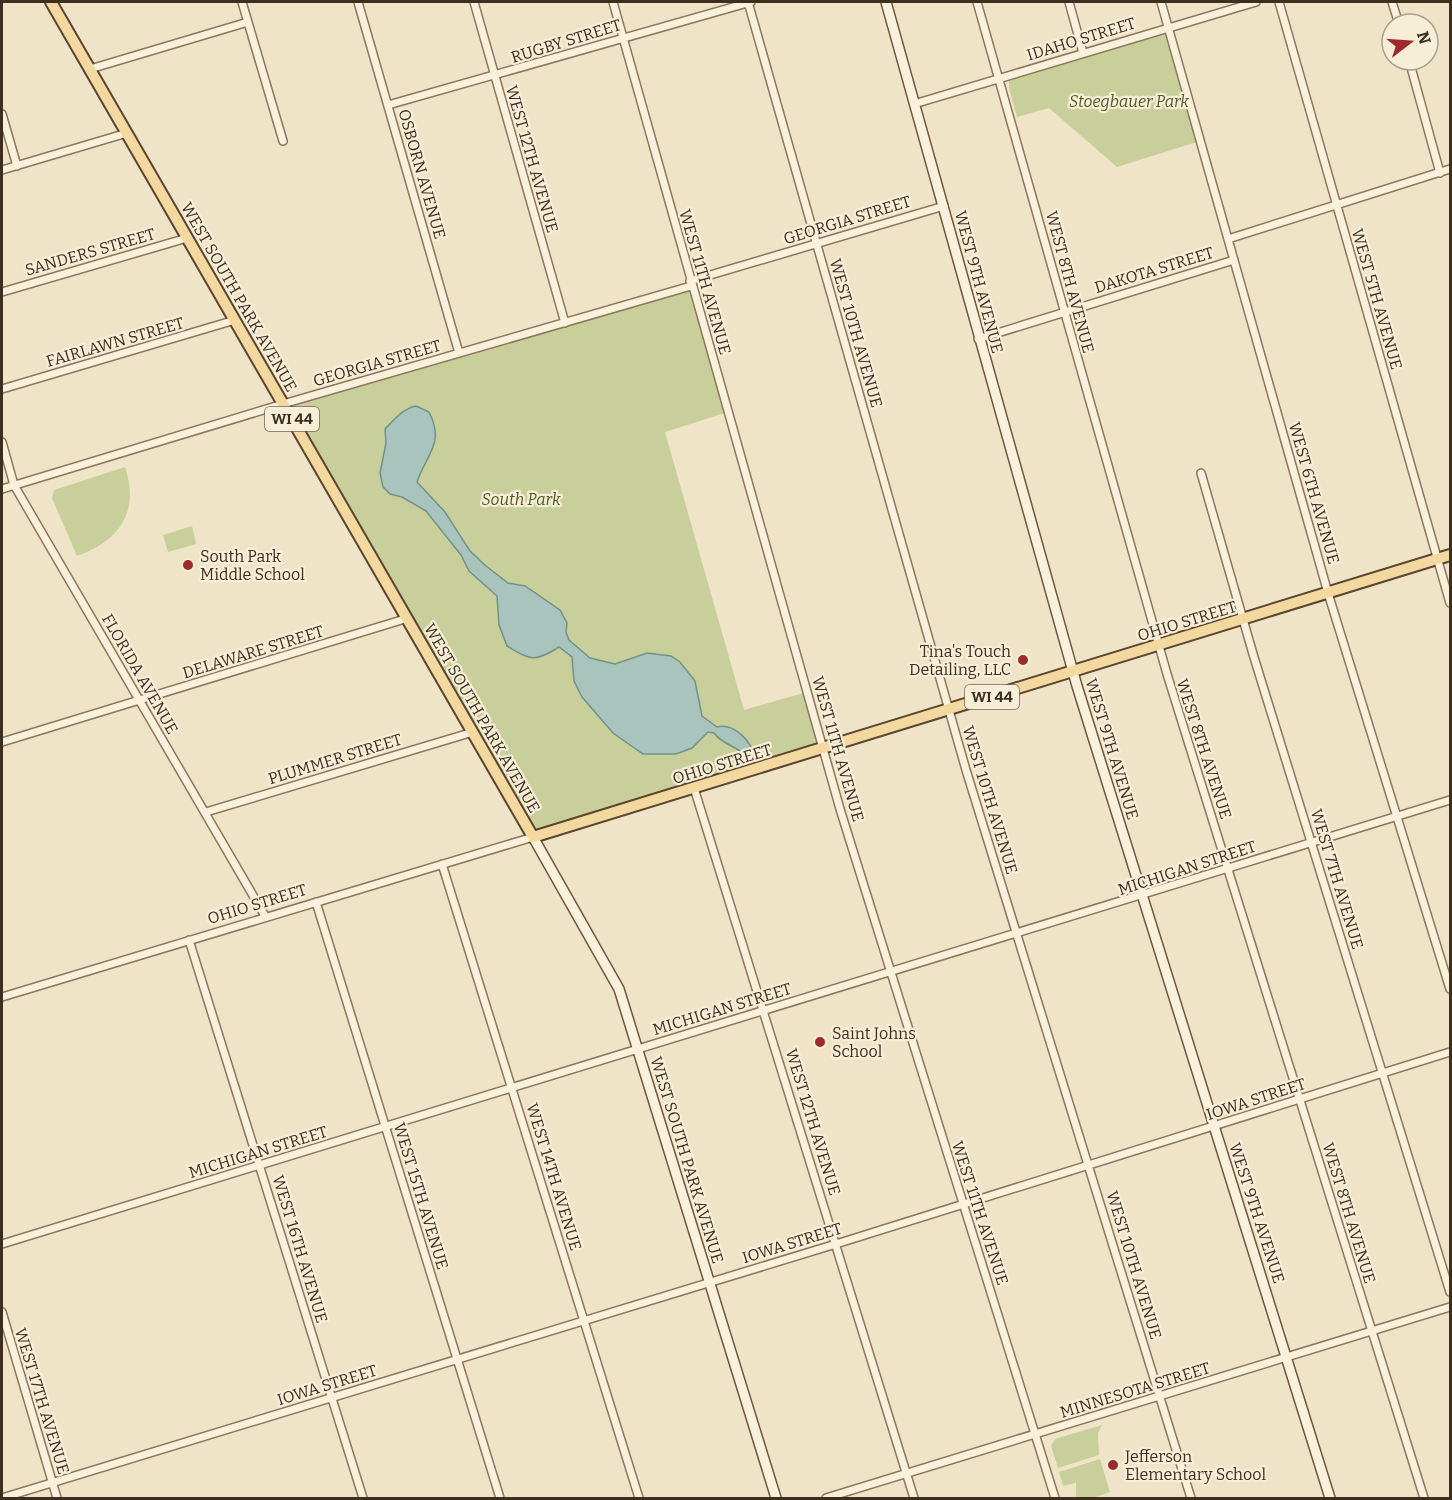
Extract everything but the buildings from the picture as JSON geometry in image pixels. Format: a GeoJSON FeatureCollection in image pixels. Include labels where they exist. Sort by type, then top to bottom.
{"type":"FeatureCollection","features":[{"type":"Feature","properties":{"kind":"main road","name":"WEST SOUTH PARK AVENUE"},"geometry":{"type":"LineString","coordinates":[[51,2],[408,618],[614,980],[638,1050],[776,1498]]}},
{"type":"Feature","properties":{"kind":"main road","name":"WEST 9TH AVENUE"},"geometry":{"type":"LineString","coordinates":[[886,2],[944,206],[978,339],[1073,673],[1330,1498]]}},
{"type":"Feature","properties":{"kind":"main road","name":"OHIO STREET"},"geometry":{"type":"LineString","coordinates":[[533,837],[1073,673],[1450,555]]}},
{"type":"Feature","properties":{"kind":"street"},"geometry":{"type":"LineString","coordinates":[[242,2],[283,141]]}},
{"type":"Feature","properties":{"kind":"street","name":"OSBORN AVENUE"},"geometry":{"type":"LineString","coordinates":[[358,2],[459,353]]}},
{"type":"Feature","properties":{"kind":"street","name":"WEST 12TH AVENUE"},"geometry":{"type":"LineString","coordinates":[[474,2],[565,323]]}},
{"type":"Feature","properties":{"kind":"street","name":"WEST 11TH AVENUE"},"geometry":{"type":"LineString","coordinates":[[613,2],[823,748],[890,972],[1055,1498]]}},
{"type":"Feature","properties":{"kind":"street","name":"RUGBY STREET"},"geometry":{"type":"LineString","coordinates":[[388,105],[749,2]]}},
{"type":"Feature","properties":{"kind":"street","name":"WEST 10TH AVENUE"},"geometry":{"type":"LineString","coordinates":[[749,2],[949,710],[1191,1498]]}},
{"type":"Feature","properties":{"kind":"street","name":"WEST 8TH AVENUE"},"geometry":{"type":"LineString","coordinates":[[977,2],[1159,646],[1424,1498]]}},
{"type":"Feature","properties":{"kind":"street"},"geometry":{"type":"LineString","coordinates":[[1069,2],[1083,53]]}},
{"type":"Feature","properties":{"kind":"street","name":"WEST 6TH AVENUE"},"geometry":{"type":"LineString","coordinates":[[1161,2],[1328,593],[1450,989]]}},
{"type":"Feature","properties":{"kind":"street","name":"IDAHO STREET"},"geometry":{"type":"LineString","coordinates":[[915,104],[1256,2]]}},
{"type":"Feature","properties":{"kind":"street","name":"WEST 5TH AVENUE"},"geometry":{"type":"LineString","coordinates":[[1279,2],[1450,603]]}},
{"type":"Feature","properties":{"kind":"street"},"geometry":{"type":"LineString","coordinates":[[90,69],[248,21]]}},
{"type":"Feature","properties":{"kind":"street"},"geometry":{"type":"LineString","coordinates":[[1412,72],[1440,173]]}},
{"type":"Feature","properties":{"kind":"street"},"geometry":{"type":"LineString","coordinates":[[2,114],[16,166]]}},
{"type":"Feature","properties":{"kind":"street"},"geometry":{"type":"LineString","coordinates":[[2,170],[127,133]]}},
{"type":"Feature","properties":{"kind":"street","name":"DAKOTA STREET"},"geometry":{"type":"LineString","coordinates":[[1228,239],[1450,170]]}},
{"type":"Feature","properties":{"kind":"street","name":"GEORGIA STREET"},"geometry":{"type":"LineString","coordinates":[[2,489],[283,404],[565,323],[817,243],[944,206]]}},
{"type":"Feature","properties":{"kind":"street","name":"SANDERS STREET"},"geometry":{"type":"LineString","coordinates":[[2,291],[187,237]]}},
{"type":"Feature","properties":{"kind":"street","name":"DAKOTA STREET"},"geometry":{"type":"LineString","coordinates":[[978,339],[1234,260]]}},
{"type":"Feature","properties":{"kind":"street","name":"FAIRLAWN STREET"},"geometry":{"type":"LineString","coordinates":[[2,389],[235,320]]}},
{"type":"Feature","properties":{"kind":"street","name":"FLORIDA AVENUE"},"geometry":{"type":"LineString","coordinates":[[2,442],[14,485],[265,916]]}},
{"type":"Feature","properties":{"kind":"street","name":"WEST 7TH AVENUE"},"geometry":{"type":"LineString","coordinates":[[1201,473],[1450,1292]]}},
{"type":"Feature","properties":{"kind":"street","name":"DELAWARE STREET"},"geometry":{"type":"LineString","coordinates":[[2,742],[408,618]]}},
{"type":"Feature","properties":{"kind":"street","name":"PLUMMER STREET"},"geometry":{"type":"LineString","coordinates":[[206,812],[473,732]]}},
{"type":"Feature","properties":{"kind":"street","name":"WEST 12TH AVENUE"},"geometry":{"type":"LineString","coordinates":[[694,788],[914,1498]]}},
{"type":"Feature","properties":{"kind":"street","name":"MICHIGAN STREET"},"geometry":{"type":"LineString","coordinates":[[2,1244],[386,1128],[764,1010],[1142,897],[1228,867],[1450,800]]}},
{"type":"Feature","properties":{"kind":"street","name":"OHIO STREET"},"geometry":{"type":"LineString","coordinates":[[2,997],[533,837]]}},
{"type":"Feature","properties":{"kind":"street","name":"WEST 14TH AVENUE"},"geometry":{"type":"LineString","coordinates":[[442,864],[639,1498]]}},
{"type":"Feature","properties":{"kind":"street","name":"WEST 15TH AVENUE"},"geometry":{"type":"LineString","coordinates":[[316,902],[500,1498]]}},
{"type":"Feature","properties":{"kind":"street","name":"WEST 16TH AVENUE"},"geometry":{"type":"LineString","coordinates":[[189,940],[363,1498]]}},
{"type":"Feature","properties":{"kind":"street","name":"IOWA STREET"},"geometry":{"type":"LineString","coordinates":[[2,1498],[836,1244],[1450,1052]]}},
{"type":"Feature","properties":{"kind":"street","name":"MINNESOTA STREET"},"geometry":{"type":"LineString","coordinates":[[826,1498],[1287,1359],[1450,1307]]}},
{"type":"Feature","properties":{"kind":"street","name":"WEST 17TH AVENUE"},"geometry":{"type":"LineString","coordinates":[[2,1312],[57,1498]]}},
{"type":"Feature","properties":{"kind":"green space","name":"Stoegbauer Park"},"geometry":{"type":"Polygon","coordinates":[[[1168,27],[1200,141],[1117,167],[1049,108],[1017,117],[1009,88],[1009,76],[1168,27]]]}},
{"type":"Feature","properties":{"kind":"green space","name":"South Park"},"geometry":{"type":"Polygon","coordinates":[[[691,286],[728,412],[665,432],[744,710],[807,692],[823,749],[533,837],[283,404],[691,286]]]}},
{"type":"Feature","properties":{"kind":"green space"},"geometry":{"type":"Polygon","coordinates":[[[125,467],[130,497],[128,511],[123,522],[105,542],[77,556],[52,498],[54,490],[125,467]]]}},
{"type":"Feature","properties":{"kind":"green space"},"geometry":{"type":"Polygon","coordinates":[[[192,526],[196,544],[168,552],[163,535],[192,526]]]}},
{"type":"Feature","properties":{"kind":"green space"},"geometry":{"type":"Polygon","coordinates":[[[1102,1425],[1098,1433],[1099,1455],[1058,1468],[1051,1446],[1055,1439],[1102,1425]]]}},
{"type":"Feature","properties":{"kind":"green space"},"geometry":{"type":"Polygon","coordinates":[[[1100,1459],[1110,1492],[1093,1498],[1076,1498],[1076,1483],[1063,1486],[1059,1472],[1100,1459]]]}},
{"type":"Feature","properties":{"kind":"water"},"geometry":{"type":"Polygon","coordinates":[[[416,406],[429,412],[435,432],[433,448],[417,482],[445,512],[470,551],[508,583],[525,586],[560,610],[567,623],[566,632],[569,640],[590,658],[615,664],[647,653],[671,656],[680,662],[695,681],[702,716],[717,727],[730,727],[736,730],[746,740],[755,758],[748,760],[740,751],[722,741],[714,733],[708,732],[692,748],[676,754],[643,754],[613,733],[582,697],[574,681],[572,657],[559,647],[533,658],[522,655],[507,646],[499,625],[497,596],[469,571],[461,555],[426,511],[402,497],[390,494],[383,487],[380,473],[386,443],[385,429],[402,412],[416,406]]]}},
{"type":"Feature","properties":{"kind":"place","name":"South Park Middle School"},"geometry":{"type":"Point","coordinates":[188,565]}},
{"type":"Feature","properties":{"kind":"place","name":"Tina's Touch Detailing, LLC"},"geometry":{"type":"Point","coordinates":[1023,660]}},
{"type":"Feature","properties":{"kind":"place","name":"Saint Johns School"},"geometry":{"type":"Point","coordinates":[820,1042]}},
{"type":"Feature","properties":{"kind":"place","name":"Jefferson Elementary School"},"geometry":{"type":"Point","coordinates":[1113,1465]}}]}
